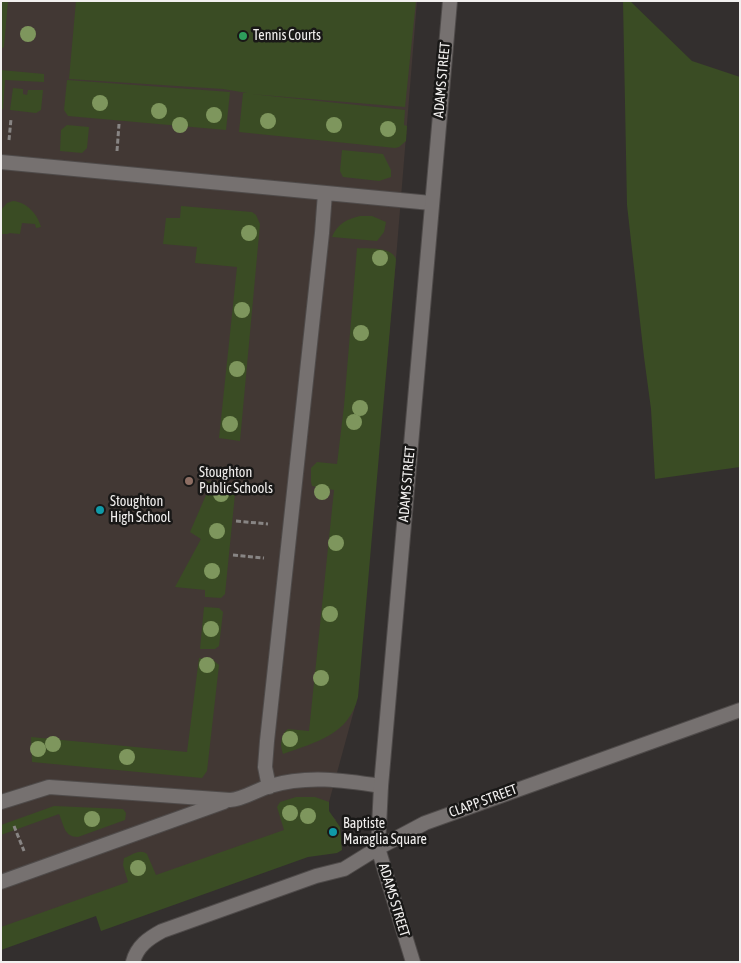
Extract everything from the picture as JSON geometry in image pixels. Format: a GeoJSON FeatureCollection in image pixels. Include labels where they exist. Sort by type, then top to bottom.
{"type":"FeatureCollection","features":[{"type":"Feature","properties":{"kind":"street","name":"ADAMS STREET"},"geometry":{"type":"LineString","coordinates":[[413,962],[378,848],[381,786],[450,1]]}},
{"type":"Feature","properties":{"kind":"street"},"geometry":{"type":"LineString","coordinates":[[1,162],[431,203]]}},
{"type":"Feature","properties":{"kind":"street"},"geometry":{"type":"LineString","coordinates":[[269,787],[266,766],[267,741],[325,194]]}},
{"type":"Feature","properties":{"kind":"street","name":"CLAPP STREET"},"geometry":{"type":"LineString","coordinates":[[133,962],[140,947],[162,931],[310,878],[344,869],[425,823],[740,710]]}},
{"type":"Feature","properties":{"kind":"street"},"geometry":{"type":"LineString","coordinates":[[1,802],[49,788],[237,800],[269,787],[300,779],[342,780],[381,786]]}},
{"type":"Feature","properties":{"kind":"street"},"geometry":{"type":"LineString","coordinates":[[1,882],[230,800]]}},
{"type":"Feature","properties":{"kind":"path"},"geometry":{"type":"LineString","coordinates":[[8,145],[11,119]]}},
{"type":"Feature","properties":{"kind":"path"},"geometry":{"type":"LineString","coordinates":[[117,156],[119,124]]}},
{"type":"Feature","properties":{"kind":"path"},"geometry":{"type":"LineString","coordinates":[[236,521],[268,524]]}},
{"type":"Feature","properties":{"kind":"path"},"geometry":{"type":"LineString","coordinates":[[233,555],[265,558]]}},
{"type":"Feature","properties":{"kind":"path"},"geometry":{"type":"LineString","coordinates":[[14,826],[25,854]]}},
{"type":"Feature","properties":{"kind":"shaded area","name":"Stoughton Public Schools"},"geometry":{"type":"Polygon","coordinates":[[[1,1],[417,1],[356,703],[329,802],[328,812],[336,820],[1,949],[1,1]]]}},
{"type":"Feature","properties":{"kind":"green space"},"geometry":{"type":"Polygon","coordinates":[[[1,1],[8,1],[4,47],[1,49],[1,1]]]}},
{"type":"Feature","properties":{"kind":"green space","name":"Tennis Courts"},"geometry":{"type":"Polygon","coordinates":[[[76,1],[416,1],[405,107],[251,94],[405,110],[406,141],[395,148],[239,132],[243,93],[247,93],[223,89],[69,79],[76,1]]]}},
{"type":"Feature","properties":{"kind":"green space"},"geometry":{"type":"Polygon","coordinates":[[[623,1],[630,1],[692,61],[740,77],[740,467],[655,479],[651,409],[627,205],[623,1]]]}},
{"type":"Feature","properties":{"kind":"green space"},"geometry":{"type":"Polygon","coordinates":[[[1,70],[44,74],[44,82],[5,80],[3,109],[1,109],[1,70]]]}},
{"type":"Feature","properties":{"kind":"green space"},"geometry":{"type":"Polygon","coordinates":[[[67,80],[230,92],[226,130],[68,116],[64,110],[67,80]]]}},
{"type":"Feature","properties":{"kind":"green space"},"geometry":{"type":"Polygon","coordinates":[[[13,88],[23,89],[23,94],[27,95],[28,90],[43,90],[41,110],[36,113],[10,110],[13,88]]]}},
{"type":"Feature","properties":{"kind":"green space"},"geometry":{"type":"Polygon","coordinates":[[[67,125],[89,127],[87,148],[82,153],[60,151],[61,130],[67,125]]]}},
{"type":"Feature","properties":{"kind":"green space"},"geometry":{"type":"Polygon","coordinates":[[[342,150],[383,154],[391,170],[391,177],[379,181],[343,177],[340,171],[342,150]]]}},
{"type":"Feature","properties":{"kind":"green space"},"geometry":{"type":"Polygon","coordinates":[[[13,201],[23,204],[31,210],[41,227],[36,228],[35,224],[22,223],[20,234],[1,234],[1,210],[7,203],[13,201]]]}},
{"type":"Feature","properties":{"kind":"green space"},"geometry":{"type":"Polygon","coordinates":[[[181,206],[252,212],[256,215],[260,224],[240,441],[219,438],[237,267],[195,263],[197,247],[163,244],[166,218],[180,218],[181,206]]]}},
{"type":"Feature","properties":{"kind":"green space"},"geometry":{"type":"Polygon","coordinates":[[[360,216],[372,216],[386,222],[384,232],[377,241],[332,237],[343,223],[360,216]]]}},
{"type":"Feature","properties":{"kind":"green space"},"geometry":{"type":"Polygon","coordinates":[[[357,248],[385,250],[396,259],[358,697],[354,710],[339,729],[319,741],[283,754],[281,740],[285,731],[288,729],[309,731],[334,490],[312,486],[311,468],[317,462],[337,464],[344,406],[357,248]]]}},
{"type":"Feature","properties":{"kind":"green space"},"geometry":{"type":"Polygon","coordinates":[[[201,481],[236,484],[225,594],[221,598],[205,597],[205,590],[175,587],[201,539],[190,532],[209,488],[201,481]]]}},
{"type":"Feature","properties":{"kind":"green space"},"geometry":{"type":"Polygon","coordinates":[[[204,607],[219,608],[223,612],[219,646],[215,649],[200,649],[204,607]]]}},
{"type":"Feature","properties":{"kind":"green space"},"geometry":{"type":"Polygon","coordinates":[[[199,658],[213,660],[219,665],[207,771],[202,778],[32,762],[31,737],[187,752],[199,658]]]}},
{"type":"Feature","properties":{"kind":"green space"},"geometry":{"type":"Polygon","coordinates":[[[296,797],[315,797],[329,802],[329,811],[340,827],[342,850],[337,853],[308,857],[101,931],[96,916],[1,950],[1,927],[128,882],[123,865],[124,858],[144,852],[147,854],[156,875],[284,830],[277,807],[280,802],[296,797]]]}},
{"type":"Feature","properties":{"kind":"green space"},"geometry":{"type":"Polygon","coordinates":[[[54,806],[123,809],[126,813],[125,820],[78,837],[67,833],[59,814],[1,835],[1,825],[54,806]]]}},
{"type":"Feature","properties":{"kind":"place","name":"Tennis Courts"},"geometry":{"type":"Point","coordinates":[243,36]}},
{"type":"Feature","properties":{"kind":"place","name":"Stoughton Public Schools"},"geometry":{"type":"Point","coordinates":[189,481]}},
{"type":"Feature","properties":{"kind":"place","name":"Stoughton High School"},"geometry":{"type":"Point","coordinates":[100,510]}},
{"type":"Feature","properties":{"kind":"place","name":"Baptiste Maraglia Square"},"geometry":{"type":"Point","coordinates":[333,832]}}]}
